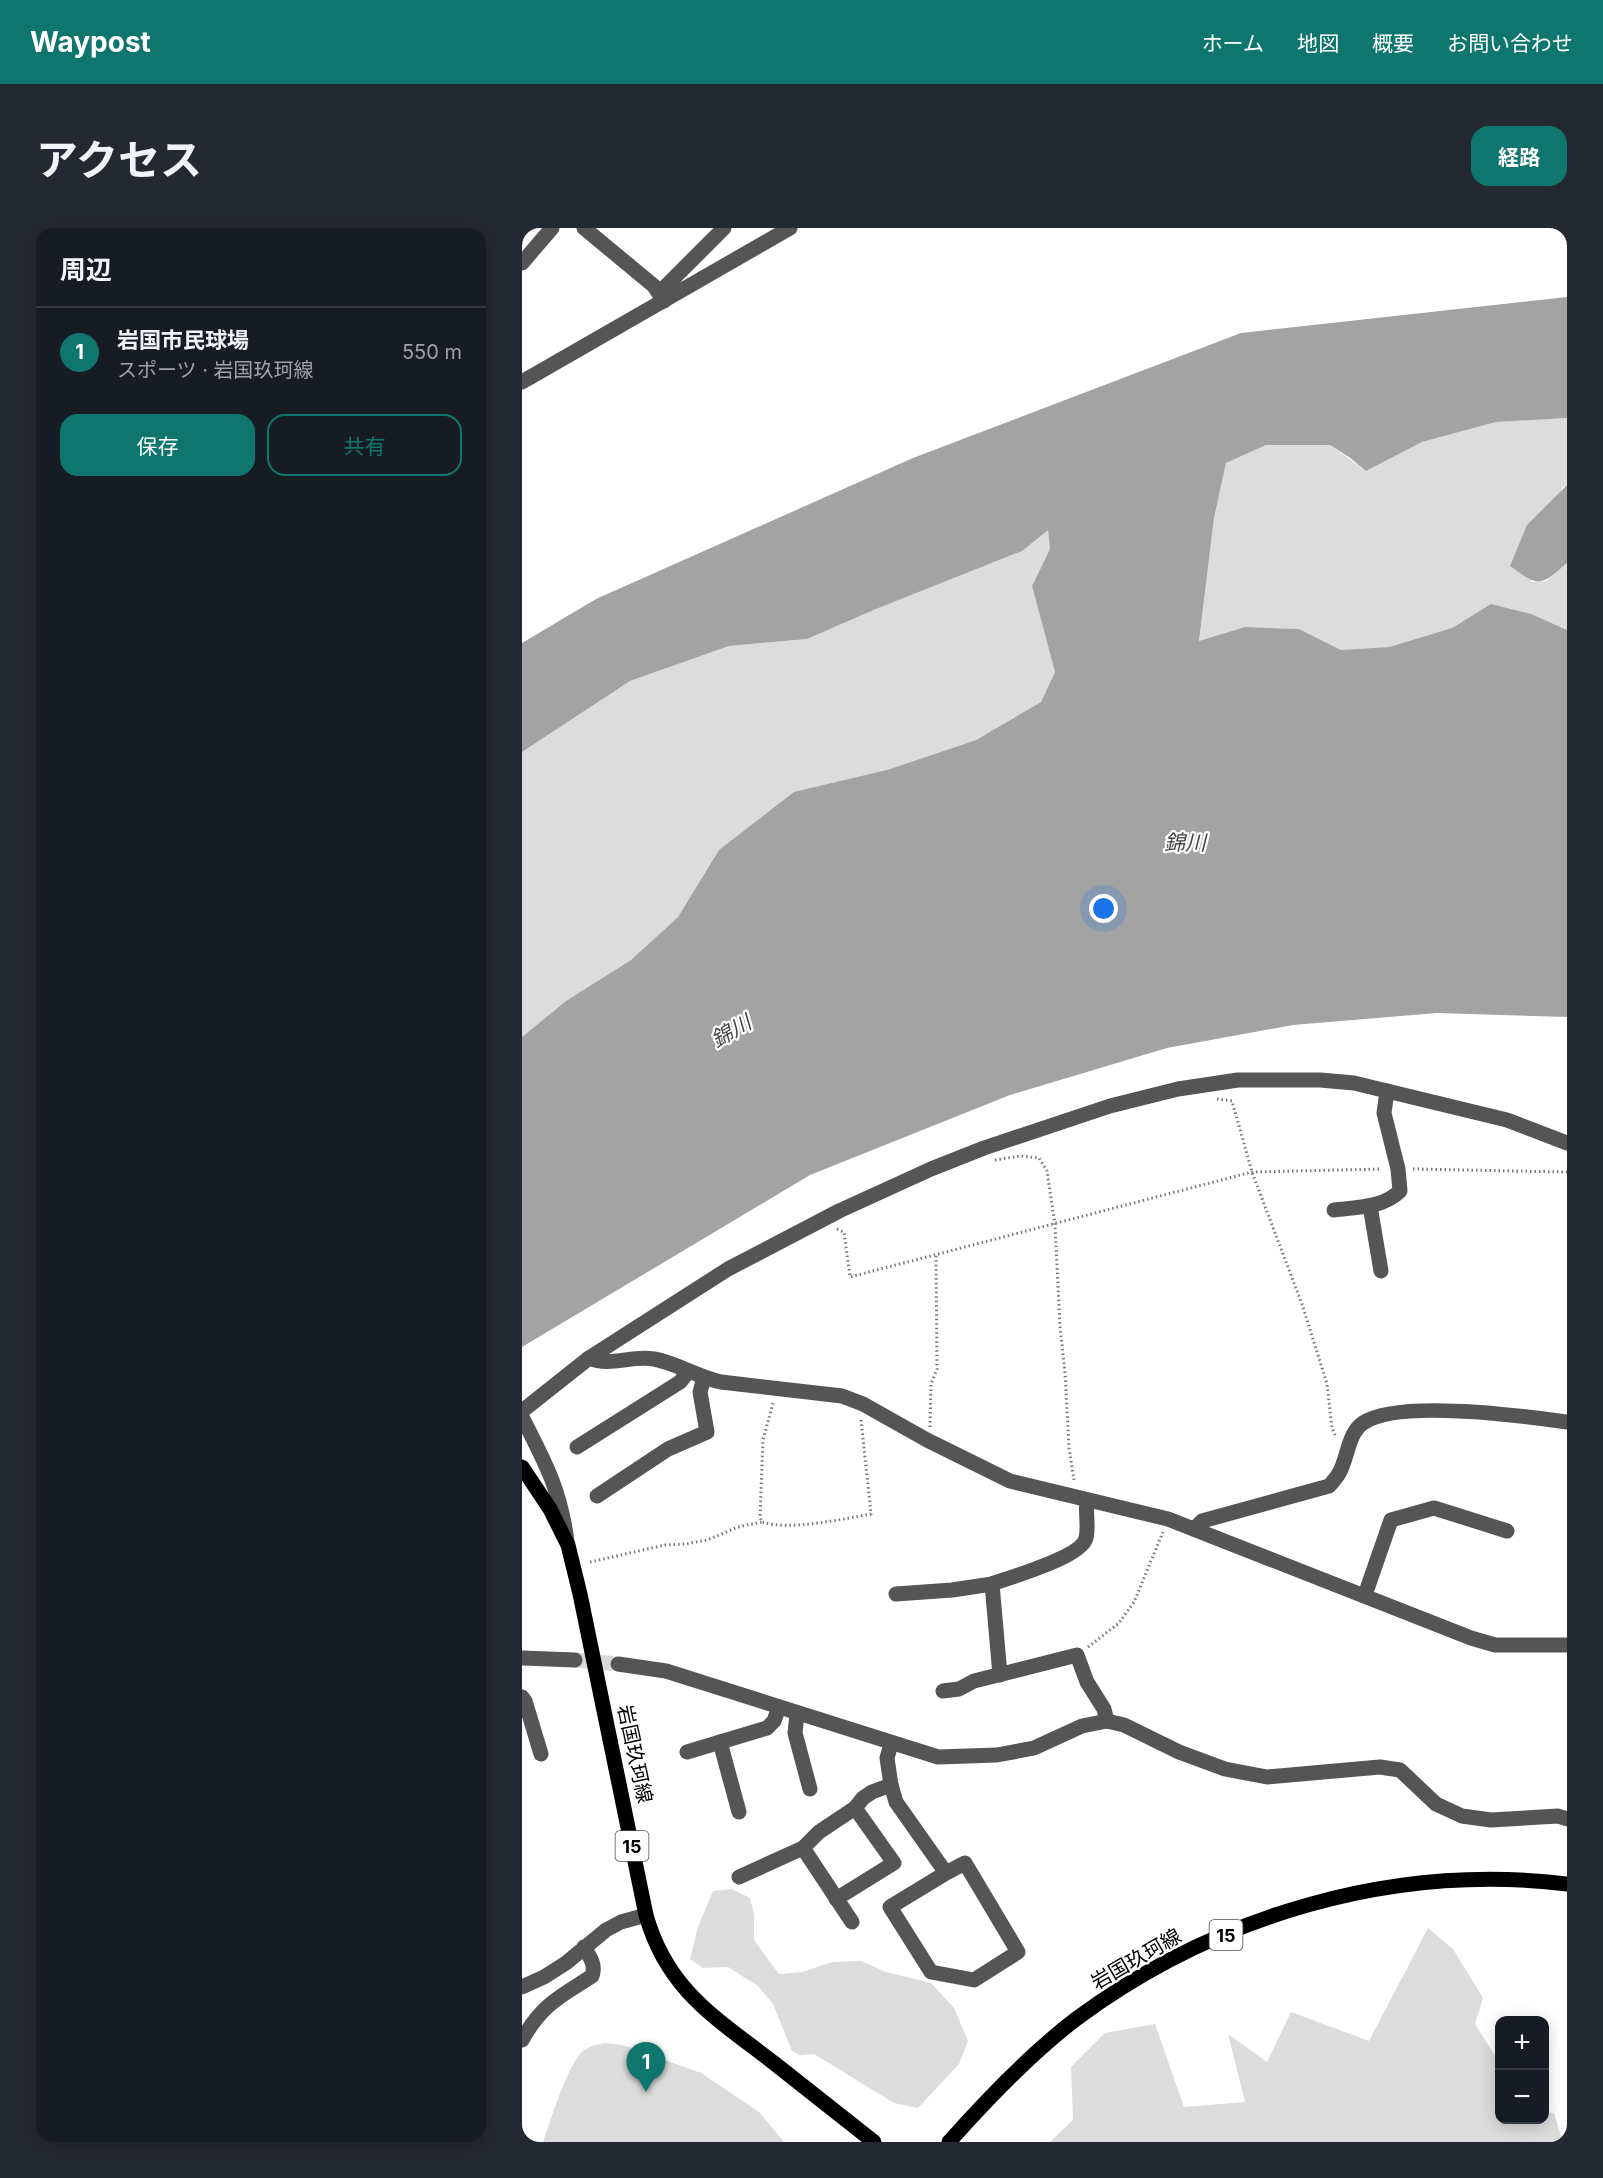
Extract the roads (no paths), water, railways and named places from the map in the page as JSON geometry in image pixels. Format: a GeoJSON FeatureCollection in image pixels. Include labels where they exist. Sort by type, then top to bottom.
{"type":"FeatureCollection","features":[{"type":"Feature","properties":{"kind":"main road","name":"岩国玖珂線"},"geometry":{"type":"LineString","coordinates":[[522,1467],[550,1509],[568,1545],[653,1940],[667,1965],[697,2003],[874,2142]]}},
{"type":"Feature","properties":{"kind":"main road","name":"岩国玖珂線"},"geometry":{"type":"LineString","coordinates":[[949,2142],[1001,2083],[1076,2020],[1184,1953],[1243,1927],[1345,1894],[1390,1886],[1459,1880],[1538,1881],[1567,1884]]}},
{"type":"Feature","properties":{"kind":"street"},"geometry":{"type":"LineString","coordinates":[[522,263],[552,228]]}},
{"type":"Feature","properties":{"kind":"street"},"geometry":{"type":"LineString","coordinates":[[584,228],[654,286],[662,297]]}},
{"type":"Feature","properties":{"kind":"street"},"geometry":{"type":"LineString","coordinates":[[662,297],[724,228]]}},
{"type":"Feature","properties":{"kind":"street"},"geometry":{"type":"LineString","coordinates":[[522,382],[662,297],[790,228]]}},
{"type":"Feature","properties":{"kind":"street"},"geometry":{"type":"LineString","coordinates":[[522,1411],[589,1358],[728,1269],[839,1211],[931,1169],[984,1148],[1110,1106],[1178,1089],[1238,1080],[1284,1078],[1320,1080],[1354,1083],[1507,1120],[1567,1143]]}},
{"type":"Feature","properties":{"kind":"street"},"geometry":{"type":"LineString","coordinates":[[1334,1210],[1370,1206],[1393,1197],[1400,1191],[1398,1169],[1384,1113],[1387,1091]]}},
{"type":"Feature","properties":{"kind":"street"},"geometry":{"type":"LineString","coordinates":[[1370,1206],[1381,1271]]}},
{"type":"Feature","properties":{"kind":"street"},"geometry":{"type":"LineString","coordinates":[[589,1358],[601,1363],[636,1357],[653,1359],[672,1364],[704,1378],[777,1390],[842,1396],[863,1404],[927,1440],[1010,1481],[1168,1519],[1471,1638],[1496,1645],[1567,1645]]}},
{"type":"Feature","properties":{"kind":"street"},"geometry":{"type":"LineString","coordinates":[[577,1447],[680,1382],[688,1372]]}},
{"type":"Feature","properties":{"kind":"street"},"geometry":{"type":"LineString","coordinates":[[597,1496],[668,1449],[707,1432],[700,1392],[704,1378]]}},
{"type":"Feature","properties":{"kind":"street"},"geometry":{"type":"LineString","coordinates":[[1194,1529],[1202,1521],[1329,1486],[1338,1475],[1354,1434],[1362,1423],[1377,1416],[1412,1412],[1475,1412],[1567,1422]]}},
{"type":"Feature","properties":{"kind":"street"},"geometry":{"type":"LineString","coordinates":[[522,1417],[557,1491],[564,1513],[568,1545]]}},
{"type":"Feature","properties":{"kind":"street"},"geometry":{"type":"LineString","coordinates":[[896,1594],[952,1590],[992,1584],[1070,1555],[1082,1547],[1086,1538],[1086,1509],[1081,1499]]}},
{"type":"Feature","properties":{"kind":"street"},"geometry":{"type":"LineString","coordinates":[[1365,1595],[1391,1520],[1434,1508],[1507,1531]]}},
{"type":"Feature","properties":{"kind":"street"},"geometry":{"type":"LineString","coordinates":[[992,1584],[1000,1675]]}},
{"type":"Feature","properties":{"kind":"street"},"geometry":{"type":"LineString","coordinates":[[943,1691],[959,1689],[974,1681],[1077,1654],[1087,1682],[1104,1709],[1107,1721]]}},
{"type":"Feature","properties":{"kind":"street"},"geometry":{"type":"LineString","coordinates":[[522,1658],[575,1660]]}},
{"type":"Feature","properties":{"kind":"street"},"geometry":{"type":"LineString","coordinates":[[618,1664],[666,1671],[938,1757],[997,1755],[1034,1748],[1082,1726],[1107,1721],[1124,1725],[1179,1752],[1225,1769],[1267,1777],[1380,1767],[1400,1770],[1436,1804],[1462,1816],[1491,1820],[1558,1816],[1567,1819]]}},
{"type":"Feature","properties":{"kind":"street"},"geometry":{"type":"LineString","coordinates":[[522,1697],[541,1754]]}},
{"type":"Feature","properties":{"kind":"street"},"geometry":{"type":"LineString","coordinates":[[687,1752],[766,1728],[774,1721],[779,1707]]}},
{"type":"Feature","properties":{"kind":"street"},"geometry":{"type":"LineString","coordinates":[[797,1714],[795,1732],[810,1789]]}},
{"type":"Feature","properties":{"kind":"street"},"geometry":{"type":"LineString","coordinates":[[720,1742],[739,1812]]}},
{"type":"Feature","properties":{"kind":"street"},"geometry":{"type":"LineString","coordinates":[[891,1744],[887,1758],[896,1802],[946,1873]]}},
{"type":"Feature","properties":{"kind":"street"},"geometry":{"type":"LineString","coordinates":[[739,1877],[803,1848],[819,1832],[855,1808],[863,1798],[891,1785]]}},
{"type":"Feature","properties":{"kind":"street"},"geometry":{"type":"LineString","coordinates":[[836,1899],[894,1863],[855,1808]]}},
{"type":"Feature","properties":{"kind":"street"},"geometry":{"type":"LineString","coordinates":[[803,1848],[852,1922]]}},
{"type":"Feature","properties":{"kind":"street"},"geometry":{"type":"LineString","coordinates":[[965,1863],[1018,1952],[974,1980],[931,1972],[890,1907],[946,1873],[965,1863]]}},
{"type":"Feature","properties":{"kind":"street"},"geometry":{"type":"LineString","coordinates":[[522,1987],[566,1963],[606,1930],[621,1922],[646,1915]]}},
{"type":"Feature","properties":{"kind":"street"},"geometry":{"type":"LineString","coordinates":[[522,2040],[538,2013],[553,2000],[592,1976],[593,1962],[584,1947]]}},
{"type":"Feature","properties":{"kind":"water","name":"錦川"},"geometry":{"type":"Polygon","coordinates":[[[1567,297],[1567,418],[1496,422],[1422,442],[1366,471],[1330,445],[1266,445],[1226,463],[1214,518],[1199,641],[1245,627],[1299,629],[1341,650],[1389,647],[1452,628],[1491,604],[1531,614],[1567,630],[1567,1017],[1437,1013],[1293,1025],[1167,1048],[1010,1095],[810,1175],[522,1347],[522,1037],[566,1001],[631,960],[678,917],[719,850],[794,792],[887,770],[976,740],[1041,702],[1055,672],[1032,586],[1050,549],[1048,530],[1022,551],[807,639],[729,646],[630,681],[522,752],[522,643],[596,599],[913,458],[1241,333],[1567,297]]]}},
{"type":"Feature","properties":{"kind":"water"},"geometry":{"type":"Polygon","coordinates":[[[1567,485],[1567,563],[1551,577],[1534,581],[1510,566],[1527,525],[1567,485]]]}},
{"type":"Feature","properties":{"kind":"tunnel"},"geometry":{"type":"LineString","coordinates":[[575,1660],[618,1664]]}},
{"type":"Feature","properties":{"kind":"place","name":"岩国市民球場"},"geometry":{"type":"Point","coordinates":[646,2092]}}]}
